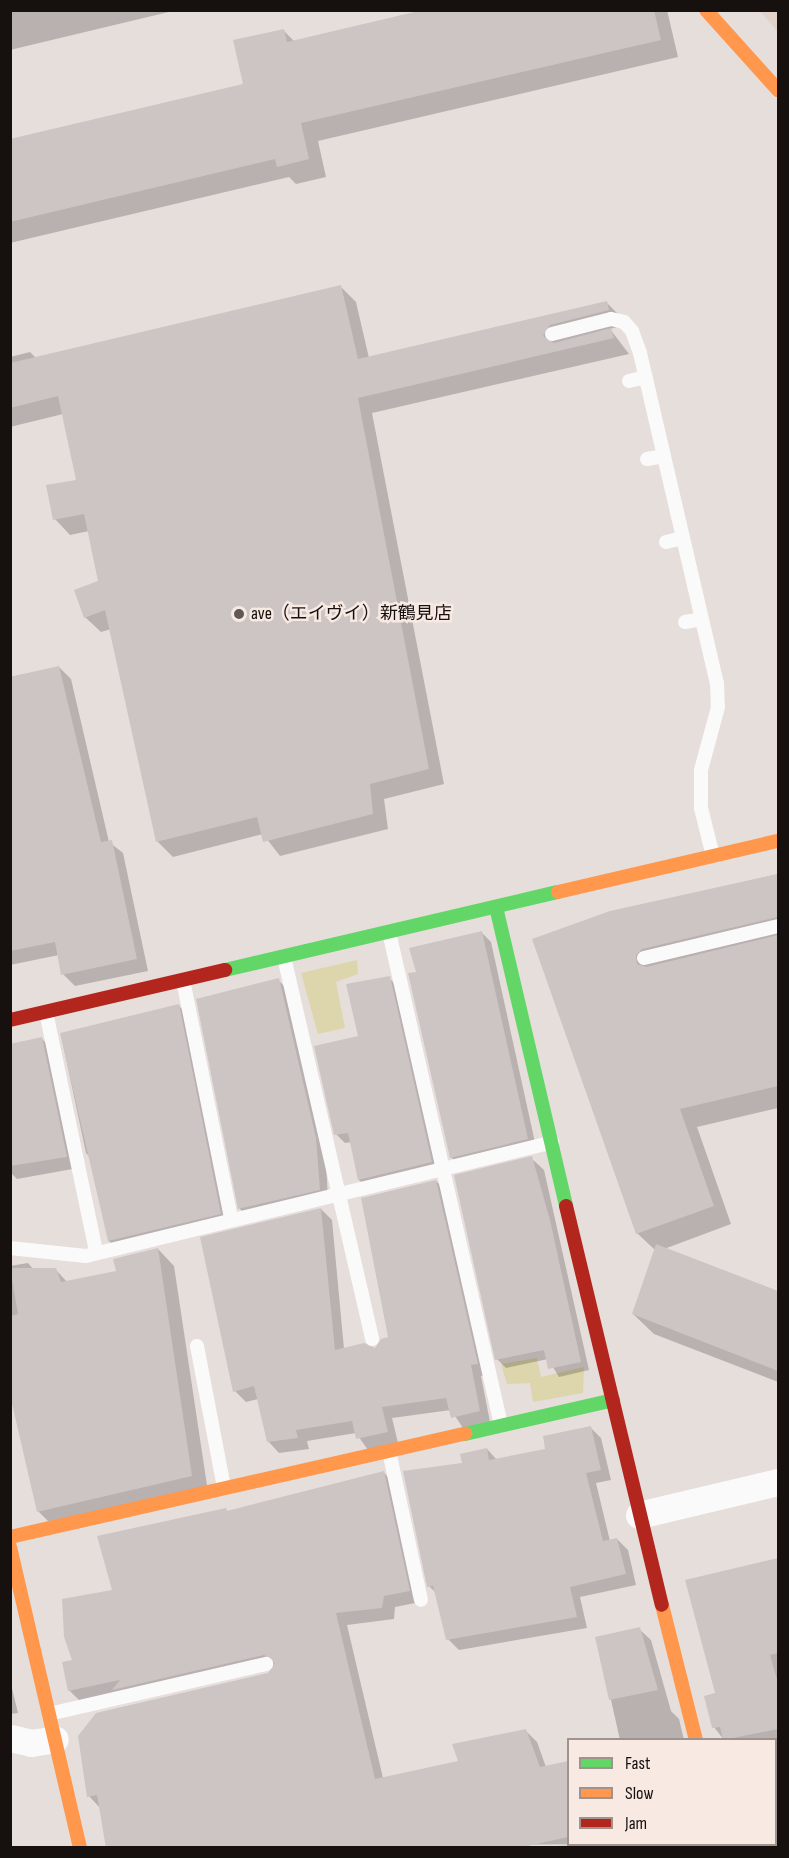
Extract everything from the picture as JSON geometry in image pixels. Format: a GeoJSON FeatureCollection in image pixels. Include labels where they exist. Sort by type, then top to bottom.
{"type":"FeatureCollection","features":[{"type":"Feature","properties":{"kind":"street"},"geometry":{"type":"LineString","coordinates":[[706,10],[778,90]]}},
{"type":"Feature","properties":{"kind":"street"},"geometry":{"type":"LineString","coordinates":[[10,1020],[778,841]]}},
{"type":"Feature","properties":{"kind":"street"},"geometry":{"type":"LineString","coordinates":[[496,907],[639,1515],[695,1738]]}},
{"type":"Feature","properties":{"kind":"street"},"geometry":{"type":"LineString","coordinates":[[10,1537],[613,1400]]}},
{"type":"Feature","properties":{"kind":"street"},"geometry":{"type":"LineString","coordinates":[[639,1515],[778,1482]]}},
{"type":"Feature","properties":{"kind":"street"},"geometry":{"type":"LineString","coordinates":[[10,1547],[80,1848]]}},
{"type":"Feature","properties":{"kind":"street"},"geometry":{"type":"LineString","coordinates":[[10,1738],[31,1743],[52,1727]]}},
{"type":"Feature","properties":{"kind":"lane"},"geometry":{"type":"LineString","coordinates":[[552,334],[611,319],[624,322],[632,332],[646,377],[702,619],[718,707],[701,770],[701,808],[713,856]]}},
{"type":"Feature","properties":{"kind":"lane"},"geometry":{"type":"LineString","coordinates":[[629,381],[646,377]]}},
{"type":"Feature","properties":{"kind":"lane"},"geometry":{"type":"LineString","coordinates":[[647,459],[664,456]]}},
{"type":"Feature","properties":{"kind":"lane"},"geometry":{"type":"LineString","coordinates":[[666,542],[683,537]]}},
{"type":"Feature","properties":{"kind":"lane"},"geometry":{"type":"LineString","coordinates":[[685,622],[702,619]]}},
{"type":"Feature","properties":{"kind":"lane"},"geometry":{"type":"LineString","coordinates":[[644,958],[778,926]]}},
{"type":"Feature","properties":{"kind":"lane"},"geometry":{"type":"LineString","coordinates":[[389,932],[501,1425]]}},
{"type":"Feature","properties":{"kind":"lane"},"geometry":{"type":"LineString","coordinates":[[284,957],[372,1339]]}},
{"type":"Feature","properties":{"kind":"lane"},"geometry":{"type":"LineString","coordinates":[[183,980],[231,1220]]}},
{"type":"Feature","properties":{"kind":"lane"},"geometry":{"type":"LineString","coordinates":[[46,1012],[96,1252]]}},
{"type":"Feature","properties":{"kind":"lane"},"geometry":{"type":"LineString","coordinates":[[10,1248],[86,1256],[552,1142]]}},
{"type":"Feature","properties":{"kind":"lane"},"geometry":{"type":"LineString","coordinates":[[196,1346],[224,1488]]}},
{"type":"Feature","properties":{"kind":"lane"},"geometry":{"type":"LineString","coordinates":[[389,1451],[421,1600]]}},
{"type":"Feature","properties":{"kind":"lane"},"geometry":{"type":"LineString","coordinates":[[52,1727],[266,1664]]}},
{"type":"Feature","properties":{"kind":"shaded area"},"geometry":{"type":"Polygon","coordinates":[[[760,11],[778,11],[778,32],[760,11]]]}},
{"type":"Feature","properties":{"kind":"shaded area"},"geometry":{"type":"Polygon","coordinates":[[[357,960],[358,974],[336,982],[345,1028],[318,1034],[301,973],[357,960]]]}},
{"type":"Feature","properties":{"kind":"shaded area"},"geometry":{"type":"Polygon","coordinates":[[[537,1358],[541,1377],[584,1367],[583,1393],[533,1402],[530,1383],[507,1384],[501,1364],[537,1358]]]}},
{"type":"Feature","properties":{"kind":"shaded area"},"geometry":{"type":"Polygon","coordinates":[[[567,1844],[567,1846],[596,1846],[551,1847],[567,1844]]]}},
{"type":"Feature","properties":{"kind":"building"},"geometry":{"type":"Polygon","coordinates":[[[423,10],[654,10],[661,40],[301,123],[309,159],[277,167],[275,159],[10,222],[10,139],[243,84],[233,40],[284,29],[287,42],[423,10]]]}},
{"type":"Feature","properties":{"kind":"building"},"geometry":{"type":"Polygon","coordinates":[[[341,285],[358,359],[607,301],[609,310],[550,325],[543,336],[554,343],[611,328],[614,338],[358,398],[429,769],[370,784],[373,814],[263,842],[257,817],[156,842],[105,610],[84,618],[74,590],[98,581],[84,514],[53,520],[46,485],[76,480],[58,396],[10,408],[10,363],[341,285]]]}},
{"type":"Feature","properties":{"kind":"building"},"geometry":{"type":"Polygon","coordinates":[[[59,666],[101,842],[112,840],[137,959],[61,975],[55,942],[10,951],[10,677],[59,666]]]}},
{"type":"Feature","properties":{"kind":"building"},"geometry":{"type":"Polygon","coordinates":[[[778,874],[778,917],[642,949],[636,955],[637,964],[646,967],[778,935],[778,1086],[680,1109],[714,1206],[636,1234],[532,939],[610,911],[778,874]]]}},
{"type":"Feature","properties":{"kind":"building"},"geometry":{"type":"Polygon","coordinates":[[[482,931],[528,1139],[450,1158],[408,973],[416,972],[409,948],[482,931]]]}},
{"type":"Feature","properties":{"kind":"building"},"geometry":{"type":"Polygon","coordinates":[[[390,976],[432,1162],[358,1180],[348,1133],[334,1135],[314,1046],[358,1036],[346,984],[390,976]]]}},
{"type":"Feature","properties":{"kind":"building"},"geometry":{"type":"Polygon","coordinates":[[[279,978],[316,1138],[320,1190],[238,1209],[196,999],[279,978]]]}},
{"type":"Feature","properties":{"kind":"building"},"geometry":{"type":"Polygon","coordinates":[[[179,1004],[221,1214],[108,1241],[60,1033],[179,1004]]]}},
{"type":"Feature","properties":{"kind":"building"},"geometry":{"type":"Polygon","coordinates":[[[42,1037],[67,1157],[10,1166],[10,1044],[42,1037]]]}},
{"type":"Feature","properties":{"kind":"building"},"geometry":{"type":"Polygon","coordinates":[[[532,1156],[550,1220],[581,1362],[548,1369],[544,1350],[495,1360],[454,1175],[532,1156]]]}},
{"type":"Feature","properties":{"kind":"building"},"geometry":{"type":"Polygon","coordinates":[[[436,1180],[478,1364],[471,1365],[480,1411],[451,1418],[446,1398],[382,1407],[388,1432],[356,1439],[352,1421],[296,1430],[298,1438],[267,1442],[254,1386],[233,1392],[200,1237],[321,1208],[335,1350],[364,1343],[375,1348],[381,1339],[388,1337],[361,1198],[436,1180]]]}},
{"type":"Feature","properties":{"kind":"building"},"geometry":{"type":"Polygon","coordinates":[[[656,1244],[778,1291],[778,1371],[632,1314],[656,1244]]]}},
{"type":"Feature","properties":{"kind":"building"},"geometry":{"type":"Polygon","coordinates":[[[158,1248],[192,1476],[37,1512],[10,1395],[10,1316],[18,1314],[10,1268],[56,1268],[61,1282],[116,1271],[113,1259],[158,1248]]]}},
{"type":"Feature","properties":{"kind":"building"},"geometry":{"type":"Polygon","coordinates":[[[591,1426],[601,1470],[586,1473],[603,1541],[617,1538],[626,1574],[570,1587],[577,1617],[446,1640],[433,1586],[427,1587],[403,1471],[462,1463],[460,1454],[487,1448],[489,1460],[545,1449],[543,1436],[591,1426]]]}},
{"type":"Feature","properties":{"kind":"building"},"geometry":{"type":"Polygon","coordinates":[[[384,1471],[410,1591],[384,1596],[382,1608],[336,1613],[375,1779],[458,1761],[452,1744],[526,1729],[540,1767],[567,1761],[567,1837],[519,1848],[106,1848],[97,1795],[87,1797],[78,1736],[96,1713],[268,1673],[275,1663],[264,1655],[112,1690],[120,1680],[68,1691],[62,1662],[72,1660],[64,1637],[62,1599],[112,1590],[97,1536],[226,1508],[227,1511],[384,1471]]]}},
{"type":"Feature","properties":{"kind":"building"},"geometry":{"type":"Polygon","coordinates":[[[778,1558],[778,1653],[770,1655],[778,1683],[778,1729],[723,1738],[720,1727],[712,1728],[704,1696],[715,1693],[685,1580],[778,1558]]]}},
{"type":"Feature","properties":{"kind":"building"},"geometry":{"type":"Polygon","coordinates":[[[640,1627],[658,1690],[609,1700],[595,1637],[640,1627]]]}},
{"type":"Feature","properties":{"kind":"traffic: fast"},"geometry":{"type":"LineString","coordinates":[[225,970],[558,892]]}},
{"type":"Feature","properties":{"kind":"traffic: fast"},"geometry":{"type":"LineString","coordinates":[[496,907],[566,1206]]}},
{"type":"Feature","properties":{"kind":"traffic: fast"},"geometry":{"type":"LineString","coordinates":[[465,1434],[613,1400]]}},
{"type":"Feature","properties":{"kind":"traffic: slow"},"geometry":{"type":"LineString","coordinates":[[706,10],[778,90]]}},
{"type":"Feature","properties":{"kind":"traffic: slow"},"geometry":{"type":"LineString","coordinates":[[558,892],[778,841]]}},
{"type":"Feature","properties":{"kind":"traffic: slow"},"geometry":{"type":"LineString","coordinates":[[10,1537],[465,1434]]}},
{"type":"Feature","properties":{"kind":"traffic: slow"},"geometry":{"type":"LineString","coordinates":[[10,1547],[80,1848]]}},
{"type":"Feature","properties":{"kind":"traffic: slow"},"geometry":{"type":"LineString","coordinates":[[662,1605],[695,1738]]}},
{"type":"Feature","properties":{"kind":"traffic: jam"},"geometry":{"type":"LineString","coordinates":[[10,1020],[225,970]]}},
{"type":"Feature","properties":{"kind":"traffic: jam"},"geometry":{"type":"LineString","coordinates":[[566,1206],[662,1605]]}},
{"type":"Feature","properties":{"kind":"place","name":"ave（エイヴイ）新鶴見店"},"geometry":{"type":"Point","coordinates":[239,614]}}]}
